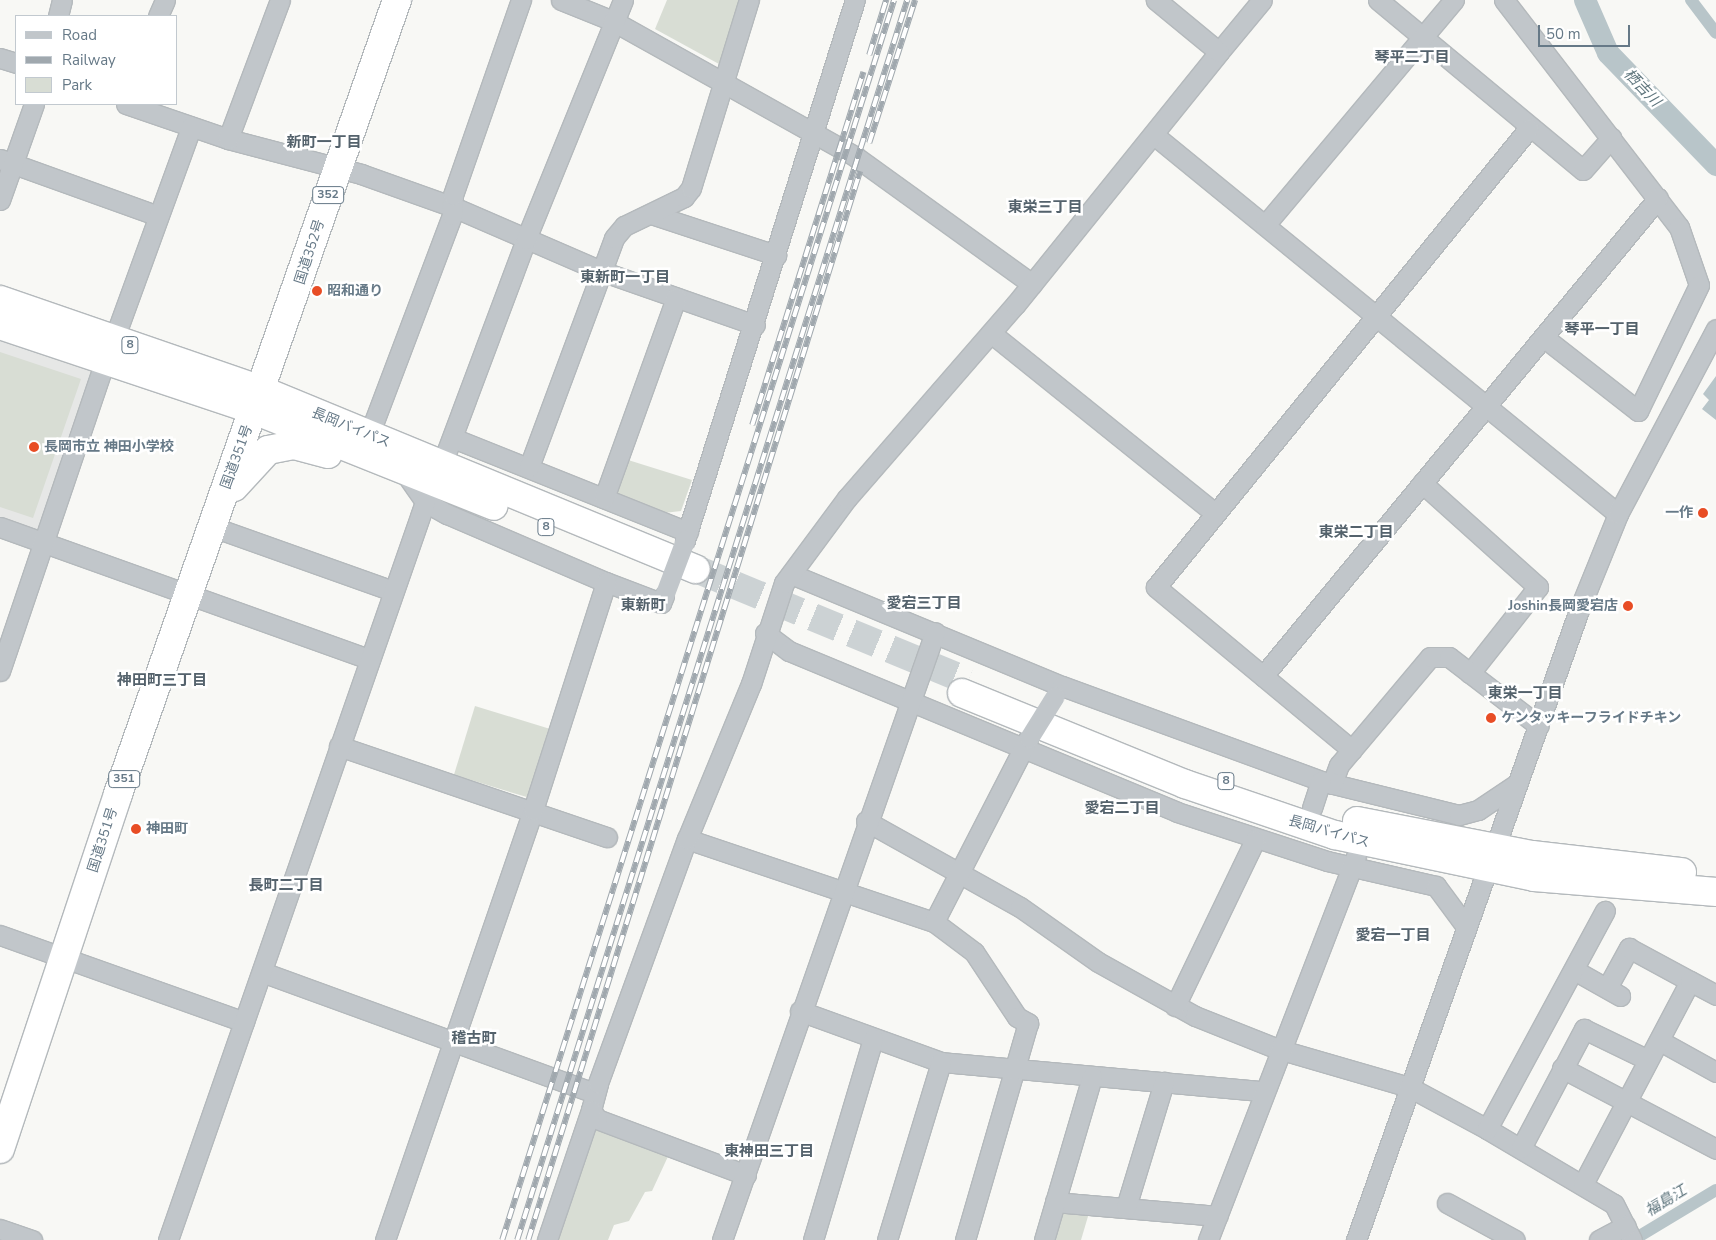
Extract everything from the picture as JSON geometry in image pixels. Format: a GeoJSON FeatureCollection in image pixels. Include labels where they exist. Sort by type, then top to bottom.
{"type":"FeatureCollection","features":[{"type":"Feature","properties":{"kind":"highway","name":"国道352号"},"geometry":{"type":"LineString","coordinates":[[257,400],[397,0]]}},
{"type":"Feature","properties":{"kind":"highway","name":"長岡バイパス"},"geometry":{"type":"LineString","coordinates":[[0,300],[110,350],[257,400],[369,435],[442,464],[693,577],[400,469],[257,400]]}},
{"type":"Feature","properties":{"kind":"highway","name":"長岡バイパス"},"geometry":{"type":"LineString","coordinates":[[0,325],[110,350]]}},
{"type":"Feature","properties":{"kind":"highway","name":"国道351号"},"geometry":{"type":"LineString","coordinates":[[0,1150],[257,400]]}},
{"type":"Feature","properties":{"kind":"highway"},"geometry":{"type":"LineString","coordinates":[[215,519],[246,469],[278,447],[294,445],[400,469]]}},
{"type":"Feature","properties":{"kind":"highway","name":"長岡バイパス"},"geometry":{"type":"LineString","coordinates":[[1716,873],[1490,858],[1361,841],[1184,784],[965,687],[1194,770],[1312,808],[1490,858],[1579,882],[1716,892]]}},
{"type":"Feature","properties":{"kind":"street"},"geometry":{"type":"LineString","coordinates":[[58,15],[62,0]]}},
{"type":"Feature","properties":{"kind":"street"},"geometry":{"type":"LineString","coordinates":[[158,15],[165,0]]}},
{"type":"Feature","properties":{"kind":"street"},"geometry":{"type":"LineString","coordinates":[[228,139],[280,0]]}},
{"type":"Feature","properties":{"kind":"street"},"geometry":{"type":"LineString","coordinates":[[369,435],[422,301],[451,206],[521,0]]}},
{"type":"Feature","properties":{"kind":"street"},"geometry":{"type":"LineString","coordinates":[[561,0],[613,21],[814,133],[862,162],[1032,284]]}},
{"type":"Feature","properties":{"kind":"street"},"geometry":{"type":"LineString","coordinates":[[442,464],[526,239],[623,0]]}},
{"type":"Feature","properties":{"kind":"street"},"geometry":{"type":"LineString","coordinates":[[529,467],[601,271],[618,232],[651,214],[691,188],[749,0]]}},
{"type":"Feature","properties":{"kind":"street"},"geometry":{"type":"LineString","coordinates":[[400,469],[425,502],[606,582],[660,603],[686,536],[755,325],[855,0]]}},
{"type":"Feature","properties":{"kind":"street"},"geometry":{"type":"LineString","coordinates":[[547,1240],[593,1101],[687,839],[751,684],[765,633],[792,574],[852,492],[1032,284],[1262,0]]}},
{"type":"Feature","properties":{"kind":"street"},"geometry":{"type":"LineString","coordinates":[[1378,0],[1530,128],[1583,170],[1611,138]]}},
{"type":"Feature","properties":{"kind":"street"},"geometry":{"type":"LineString","coordinates":[[1265,225],[1454,0]]}},
{"type":"Feature","properties":{"kind":"street"},"geometry":{"type":"LineString","coordinates":[[1504,0],[1679,227],[1699,286],[1638,411],[1546,339]]}},
{"type":"Feature","properties":{"kind":"street"},"geometry":{"type":"LineString","coordinates":[[1167,3],[1219,52]]}},
{"type":"Feature","properties":{"kind":"street"},"geometry":{"type":"LineString","coordinates":[[0,58],[15,63]]}},
{"type":"Feature","properties":{"kind":"street"},"geometry":{"type":"LineString","coordinates":[[0,200],[7,161],[34,105]]}},
{"type":"Feature","properties":{"kind":"street"},"geometry":{"type":"LineString","coordinates":[[129,105],[228,139],[337,170],[451,206],[601,271],[755,325]]}},
{"type":"Feature","properties":{"kind":"street"},"geometry":{"type":"LineString","coordinates":[[0,671],[46,542],[110,350],[191,127]]}},
{"type":"Feature","properties":{"kind":"street"},"geometry":{"type":"LineString","coordinates":[[1352,750],[1156,587],[1530,128]]}},
{"type":"Feature","properties":{"kind":"street"},"geometry":{"type":"LineString","coordinates":[[1154,135],[1488,410],[1618,514]]}},
{"type":"Feature","properties":{"kind":"street"},"geometry":{"type":"LineString","coordinates":[[7,161],[158,216]]}},
{"type":"Feature","properties":{"kind":"street"},"geometry":{"type":"LineString","coordinates":[[1263,676],[1422,484],[1488,410],[1658,198]]}},
{"type":"Feature","properties":{"kind":"street"},"geometry":{"type":"LineString","coordinates":[[651,214],[776,255]]}},
{"type":"Feature","properties":{"kind":"street"},"geometry":{"type":"LineString","coordinates":[[604,498],[676,298]]}},
{"type":"Feature","properties":{"kind":"street"},"geometry":{"type":"LineString","coordinates":[[1356,1240],[1464,924],[1618,514],[1716,329]]}},
{"type":"Feature","properties":{"kind":"street"},"geometry":{"type":"LineString","coordinates":[[991,333],[1215,513]]}},
{"type":"Feature","properties":{"kind":"street"},"geometry":{"type":"LineString","coordinates":[[453,438],[604,498],[686,536]]}},
{"type":"Feature","properties":{"kind":"street"},"geometry":{"type":"LineString","coordinates":[[1422,484],[1538,587],[1470,673]]}},
{"type":"Feature","properties":{"kind":"street"},"geometry":{"type":"LineString","coordinates":[[168,1240],[425,502]]}},
{"type":"Feature","properties":{"kind":"street"},"geometry":{"type":"LineString","coordinates":[[215,519],[393,591]]}},
{"type":"Feature","properties":{"kind":"street"},"geometry":{"type":"LineString","coordinates":[[0,527],[369,659]]}},
{"type":"Feature","properties":{"kind":"street"},"geometry":{"type":"LineString","coordinates":[[792,574],[936,632],[1059,691],[1326,782],[1460,815],[1478,810],[1515,785]]}},
{"type":"Feature","properties":{"kind":"street"},"geometry":{"type":"LineString","coordinates":[[384,1240],[533,810],[533,801],[606,582]]}},
{"type":"Feature","properties":{"kind":"street"},"geometry":{"type":"LineString","coordinates":[[722,1240],[908,701],[936,632]]}},
{"type":"Feature","properties":{"kind":"street"},"geometry":{"type":"LineString","coordinates":[[765,633],[782,648],[908,701],[1025,743],[1255,840],[1352,867],[1436,886],[1464,924]]}},
{"type":"Feature","properties":{"kind":"street"},"geometry":{"type":"LineString","coordinates":[[1312,808],[1326,782],[1339,765],[1430,657],[1449,657],[1538,726]]}},
{"type":"Feature","properties":{"kind":"street"},"geometry":{"type":"LineString","coordinates":[[934,922],[957,872],[1025,743],[1059,691]]}},
{"type":"Feature","properties":{"kind":"street"},"geometry":{"type":"LineString","coordinates":[[339,746],[533,810],[607,837]]}},
{"type":"Feature","properties":{"kind":"street"},"geometry":{"type":"LineString","coordinates":[[866,821],[1020,907],[1098,962],[1176,1006],[1278,1049],[1409,1087],[1521,1148],[1614,1204],[1628,1232],[1599,1240]]}},
{"type":"Feature","properties":{"kind":"street"},"geometry":{"type":"LineString","coordinates":[[687,839],[934,922],[974,952],[1018,1018],[1028,1023],[965,1240]]}},
{"type":"Feature","properties":{"kind":"street"},"geometry":{"type":"LineString","coordinates":[[1176,1006],[1255,840]]}},
{"type":"Feature","properties":{"kind":"street"},"geometry":{"type":"LineString","coordinates":[[1208,1240],[1278,1049],[1361,841]]}},
{"type":"Feature","properties":{"kind":"street"},"geometry":{"type":"LineString","coordinates":[[1487,1129],[1605,911]]}},
{"type":"Feature","properties":{"kind":"street"},"geometry":{"type":"LineString","coordinates":[[0,935],[244,1022]]}},
{"type":"Feature","properties":{"kind":"street"},"geometry":{"type":"LineString","coordinates":[[1574,970],[1614,992],[1629,948],[1716,995]]}},
{"type":"Feature","properties":{"kind":"street"},"geometry":{"type":"LineString","coordinates":[[262,972],[454,1039],[593,1101],[604,1122],[746,1175]]}},
{"type":"Feature","properties":{"kind":"street"},"geometry":{"type":"LineString","coordinates":[[1583,1184],[1628,1102],[1690,981]]}},
{"type":"Feature","properties":{"kind":"street"},"geometry":{"type":"LineString","coordinates":[[800,1011],[873,1039],[941,1062],[1262,1091]]}},
{"type":"Feature","properties":{"kind":"street"},"geometry":{"type":"LineString","coordinates":[[1521,1148],[1584,1029],[1648,1060]]}},
{"type":"Feature","properties":{"kind":"street"},"geometry":{"type":"LineString","coordinates":[[813,1240],[873,1039]]}},
{"type":"Feature","properties":{"kind":"street"},"geometry":{"type":"LineString","coordinates":[[1660,1041],[1716,1072]]}},
{"type":"Feature","properties":{"kind":"street"},"geometry":{"type":"LineString","coordinates":[[888,1240],[941,1062]]}},
{"type":"Feature","properties":{"kind":"street"},"geometry":{"type":"LineString","coordinates":[[1562,1068],[1716,1149]]}},
{"type":"Feature","properties":{"kind":"street"},"geometry":{"type":"LineString","coordinates":[[1044,1240],[1092,1076]]}},
{"type":"Feature","properties":{"kind":"street"},"geometry":{"type":"LineString","coordinates":[[1126,1207],[1164,1082]]}},
{"type":"Feature","properties":{"kind":"street"},"geometry":{"type":"LineString","coordinates":[[1055,1202],[1217,1216]]}},
{"type":"Feature","properties":{"kind":"street"},"geometry":{"type":"LineString","coordinates":[[1448,1203],[1515,1240]]}},
{"type":"Feature","properties":{"kind":"street"},"geometry":{"type":"LineString","coordinates":[[0,1229],[32,1240]]}},
{"type":"Feature","properties":{"kind":"shaded area","name":"長岡市立 神田小学校"},"geometry":{"type":"Polygon","coordinates":[[[0,336],[92,366],[94,374],[40,529],[33,533],[0,521],[0,336]]]}},
{"type":"Feature","properties":{"kind":"shaded area"},"geometry":{"type":"Polygon","coordinates":[[[1716,376],[1716,420],[1702,409],[1709,400],[1703,394],[1716,376]]]}},
{"type":"Feature","properties":{"kind":"green space"},"geometry":{"type":"Polygon","coordinates":[[[667,0],[740,0],[719,64],[655,29],[667,0]]]}},
{"type":"Feature","properties":{"kind":"green space","name":"長岡市立 神田小学校"},"geometry":{"type":"Polygon","coordinates":[[[0,352],[81,379],[33,518],[0,507],[0,352]]]}},
{"type":"Feature","properties":{"kind":"green space"},"geometry":{"type":"Polygon","coordinates":[[[625,459],[692,480],[681,511],[664,513],[613,492],[625,459]]]}},
{"type":"Feature","properties":{"kind":"green space"},"geometry":{"type":"Polygon","coordinates":[[[475,706],[549,729],[528,797],[454,775],[475,706]]]}},
{"type":"Feature","properties":{"kind":"green space"},"geometry":{"type":"Polygon","coordinates":[[[589,1123],[671,1150],[652,1191],[645,1192],[629,1221],[614,1225],[608,1240],[549,1240],[589,1123]]]}},
{"type":"Feature","properties":{"kind":"green space"},"geometry":{"type":"Polygon","coordinates":[[[1060,1210],[1089,1213],[1081,1240],[1051,1240],[1060,1210]]]}},
{"type":"Feature","properties":{"kind":"waterway","name":"栖吉川"},"geometry":{"type":"LineString","coordinates":[[1585,0],[1608,53],[1716,165]]}},
{"type":"Feature","properties":{"kind":"waterway","name":"福島江"},"geometry":{"type":"LineString","coordinates":[[1691,0],[1716,33]]}},
{"type":"Feature","properties":{"kind":"waterway","name":"福島江"},"geometry":{"type":"LineString","coordinates":[[1633,1240],[1716,1190]]}},
{"type":"Feature","properties":{"kind":"tunnel"},"geometry":{"type":"LineString","coordinates":[[696,569],[968,681]]}},
{"type":"Feature","properties":{"kind":"railway"},"geometry":{"type":"LineString","coordinates":[[869,55],[886,0]]}},
{"type":"Feature","properties":{"kind":"railway"},"geometry":{"type":"LineString","coordinates":[[502,1240],[894,0]]}},
{"type":"Feature","properties":{"kind":"railway"},"geometry":{"type":"LineString","coordinates":[[517,1240],[907,0]]}},
{"type":"Feature","properties":{"kind":"railway"},"geometry":{"type":"LineString","coordinates":[[869,143],[915,0]]}},
{"type":"Feature","properties":{"kind":"railway"},"geometry":{"type":"LineString","coordinates":[[752,425],[863,72]]}},
{"type":"Feature","properties":{"kind":"railway"},"geometry":{"type":"LineString","coordinates":[[528,1240],[860,171]]}},
{"type":"Feature","properties":{"kind":"place","name":"昭和通り"},"geometry":{"type":"Point","coordinates":[317,291]}},
{"type":"Feature","properties":{"kind":"place","name":"長岡市立 神田小学校"},"geometry":{"type":"Point","coordinates":[34,447]}},
{"type":"Feature","properties":{"kind":"place","name":"一作"},"geometry":{"type":"Point","coordinates":[1703,513]}},
{"type":"Feature","properties":{"kind":"place","name":"Joshin長岡愛宕店"},"geometry":{"type":"Point","coordinates":[1628,606]}},
{"type":"Feature","properties":{"kind":"place","name":"ケンタッキーフライドチキン"},"geometry":{"type":"Point","coordinates":[1491,718]}},
{"type":"Feature","properties":{"kind":"place","name":"神田町"},"geometry":{"type":"Point","coordinates":[136,829]}},
{"type":"Feature","properties":{"kind":"district","name":"琴平二丁目"},"geometry":{"type":"Point","coordinates":[1412,58]}},
{"type":"Feature","properties":{"kind":"district","name":"新町一丁目"},"geometry":{"type":"Point","coordinates":[324,143]}},
{"type":"Feature","properties":{"kind":"district","name":"東栄三丁目"},"geometry":{"type":"Point","coordinates":[1045,208]}},
{"type":"Feature","properties":{"kind":"district","name":"東新町一丁目"},"geometry":{"type":"Point","coordinates":[625,278]}},
{"type":"Feature","properties":{"kind":"district","name":"琴平一丁目"},"geometry":{"type":"Point","coordinates":[1602,330]}},
{"type":"Feature","properties":{"kind":"district","name":"東栄二丁目"},"geometry":{"type":"Point","coordinates":[1356,533]}},
{"type":"Feature","properties":{"kind":"district","name":"愛宕三丁目"},"geometry":{"type":"Point","coordinates":[924,604]}},
{"type":"Feature","properties":{"kind":"district","name":"東新町"},"geometry":{"type":"Point","coordinates":[643,606]}},
{"type":"Feature","properties":{"kind":"district","name":"神田町三丁目"},"geometry":{"type":"Point","coordinates":[162,681]}},
{"type":"Feature","properties":{"kind":"district","name":"東栄一丁目"},"geometry":{"type":"Point","coordinates":[1525,694]}},
{"type":"Feature","properties":{"kind":"district","name":"愛宕二丁目"},"geometry":{"type":"Point","coordinates":[1122,809]}},
{"type":"Feature","properties":{"kind":"district","name":"長町二丁目"},"geometry":{"type":"Point","coordinates":[286,886]}},
{"type":"Feature","properties":{"kind":"district","name":"愛宕一丁目"},"geometry":{"type":"Point","coordinates":[1393,936]}},
{"type":"Feature","properties":{"kind":"district","name":"稽古町"},"geometry":{"type":"Point","coordinates":[474,1039]}},
{"type":"Feature","properties":{"kind":"district","name":"東神田三丁目"},"geometry":{"type":"Point","coordinates":[769,1152]}}]}
